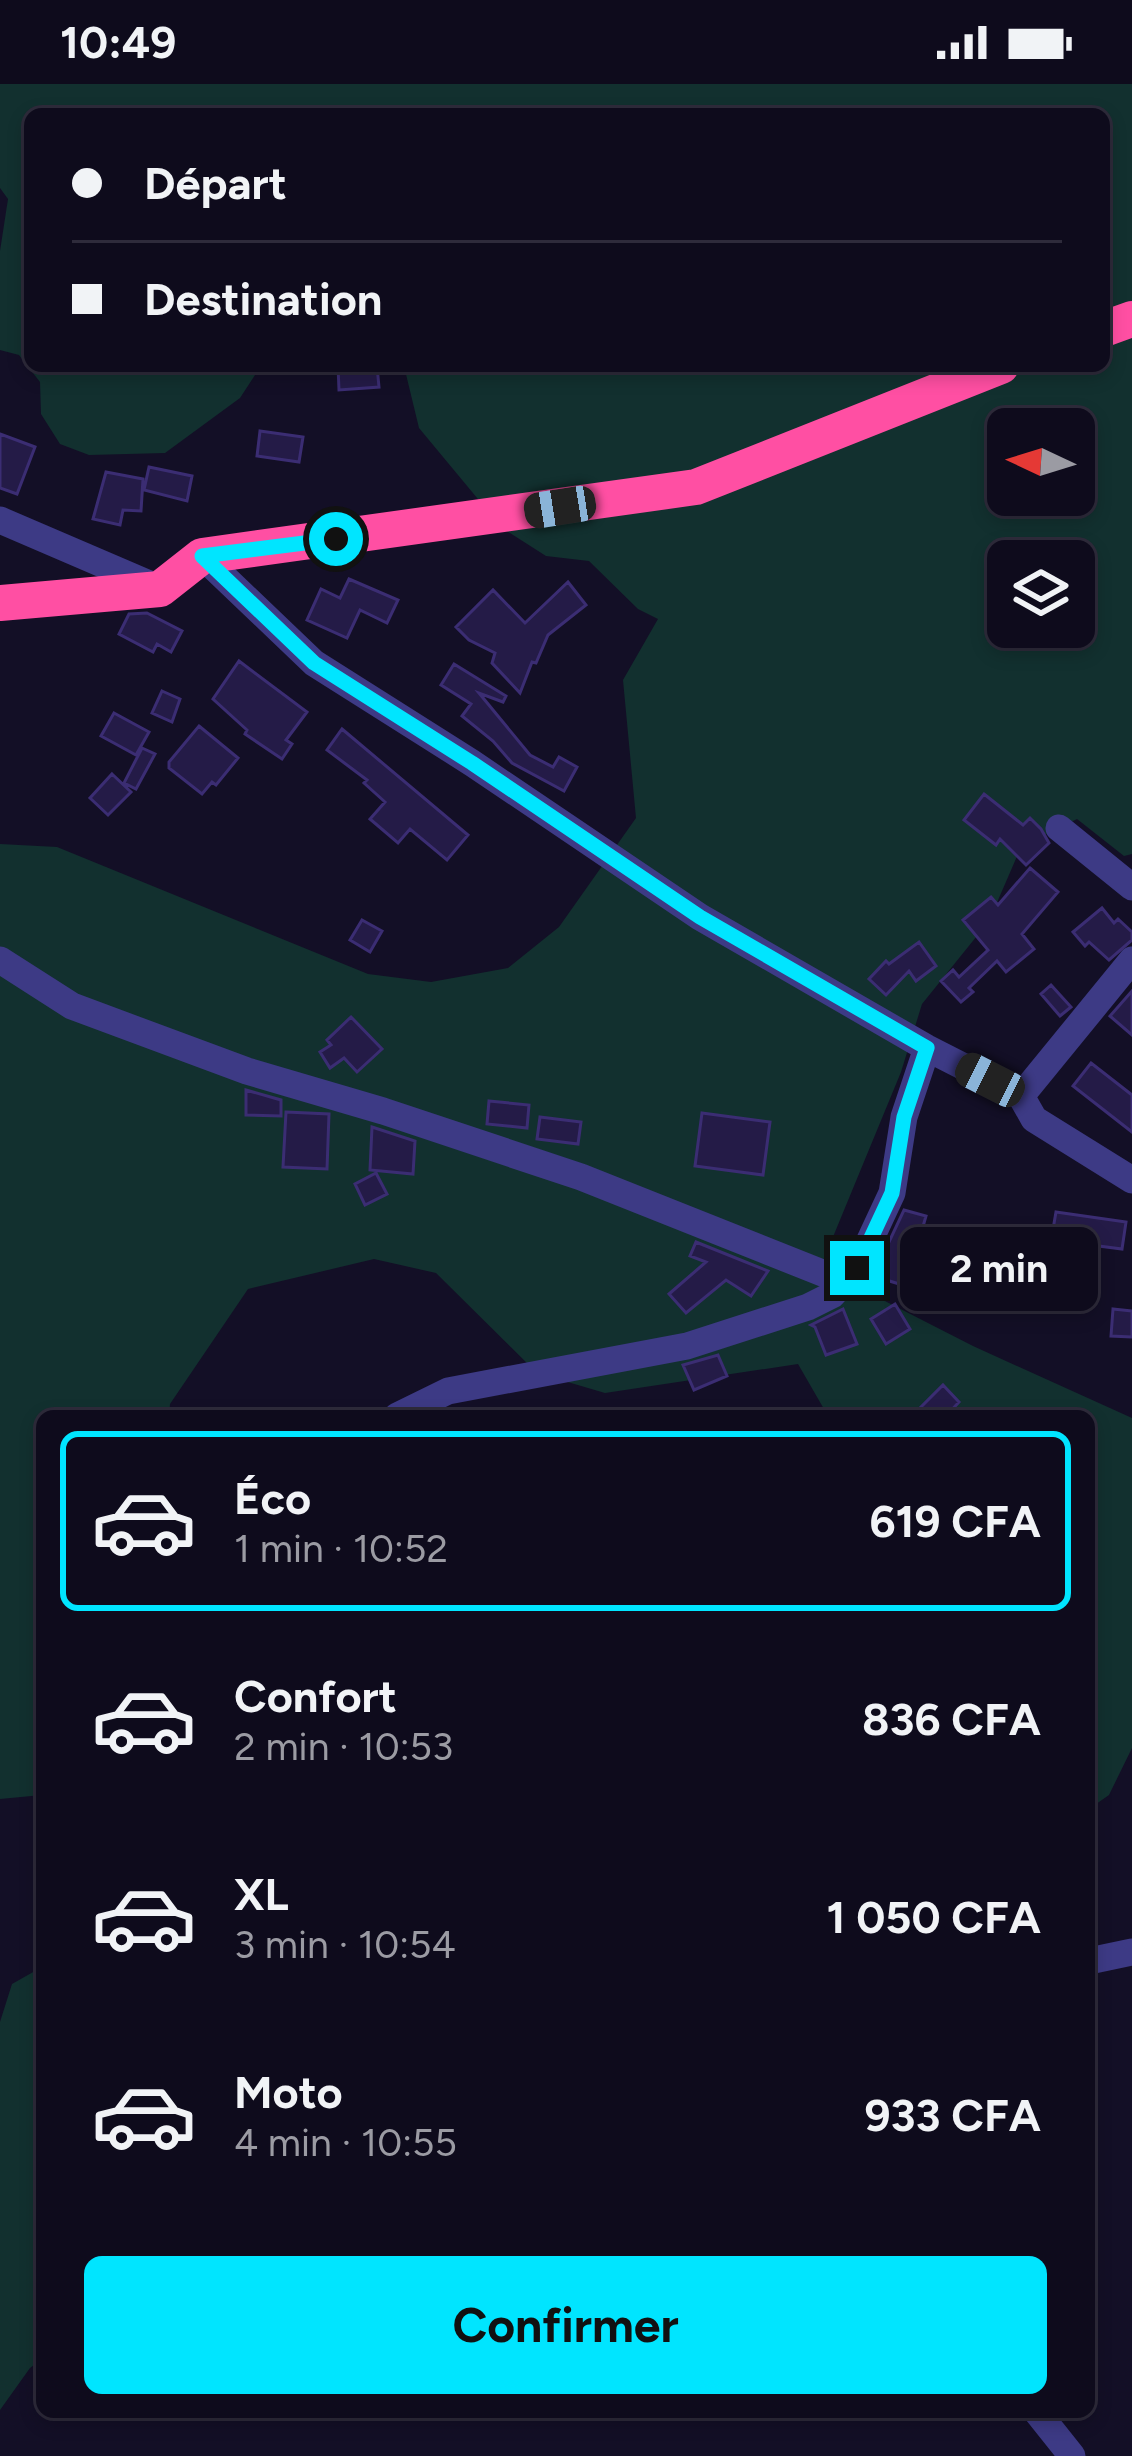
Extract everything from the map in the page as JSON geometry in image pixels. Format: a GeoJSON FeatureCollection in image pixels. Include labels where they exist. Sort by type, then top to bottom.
{"type":"FeatureCollection","features":[{"type":"Feature","properties":{"kind":"highway"},"geometry":{"type":"LineString","coordinates":[[0,603],[160,589],[202,556],[696,487],[986,372]]}},
{"type":"Feature","properties":{"kind":"street"},"geometry":{"type":"LineString","coordinates":[[0,520],[160,589]]}},
{"type":"Feature","properties":{"kind":"street"},"geometry":{"type":"LineString","coordinates":[[202,556],[314,663],[700,917],[927,1048],[1022,1096],[1034,1119],[1132,1180]]}},
{"type":"Feature","properties":{"kind":"street"},"geometry":{"type":"LineString","coordinates":[[1059,828],[1132,887]]}},
{"type":"Feature","properties":{"kind":"street"},"geometry":{"type":"LineString","coordinates":[[0,960],[72,1006],[247,1071],[581,1177],[845,1282]]}},
{"type":"Feature","properties":{"kind":"street"},"geometry":{"type":"LineString","coordinates":[[1022,1096],[1132,960]]}},
{"type":"Feature","properties":{"kind":"street"},"geometry":{"type":"LineString","coordinates":[[409,1410],[448,1391],[687,1346],[832,1295],[857,1268],[892,1193],[904,1117],[927,1048]]}},
{"type":"Feature","properties":{"kind":"street"},"geometry":{"type":"LineString","coordinates":[[1095,1960],[1132,1952]]}},
{"type":"Feature","properties":{"kind":"street"},"geometry":{"type":"LineString","coordinates":[[1042,2418],[1072,2456]]}},
{"type":"Feature","properties":{"kind":"green space"},"geometry":{"type":"Polygon","coordinates":[[[0,84],[1132,84],[1132,854],[1124,856],[1077,819],[1021,847],[989,921],[922,1004],[901,1072],[821,1266],[833,1259],[830,1273],[973,1346],[1132,1418],[1132,1748],[1109,1795],[1095,1805],[1095,1410],[825,1410],[798,1364],[605,1393],[537,1373],[436,1273],[374,1259],[248,1289],[170,1410],[36,1410],[36,1796],[0,1799],[0,844],[57,847],[368,974],[431,982],[508,968],[559,927],[636,818],[623,680],[658,619],[638,609],[589,561],[546,556],[502,528],[419,428],[405,372],[1110,372],[1110,108],[24,108],[24,361],[19,355],[0,350],[0,251],[8,199],[0,188],[0,84]]]}},
{"type":"Feature","properties":{"kind":"green space"},"geometry":{"type":"Polygon","coordinates":[[[32,372],[257,372],[240,398],[165,453],[89,455],[60,444],[41,414],[40,382],[32,372]]]}},
{"type":"Feature","properties":{"kind":"green space"},"geometry":{"type":"Polygon","coordinates":[[[36,1970],[36,2364],[0,2410],[0,2022],[12,1984],[36,1970]]]}},
{"type":"Feature","properties":{"kind":"building"},"geometry":{"type":"Polygon","coordinates":[[[338,372],[378,372],[379,387],[339,390],[338,372]]]}},
{"type":"Feature","properties":{"kind":"building"},"geometry":{"type":"Polygon","coordinates":[[[260,431],[303,437],[299,462],[257,456],[260,431]]]}},
{"type":"Feature","properties":{"kind":"building"},"geometry":{"type":"Polygon","coordinates":[[[0,434],[35,447],[17,494],[0,488],[0,434]]]}},
{"type":"Feature","properties":{"kind":"building"},"geometry":{"type":"Polygon","coordinates":[[[149,467],[192,476],[187,501],[144,490],[149,467]]]}},
{"type":"Feature","properties":{"kind":"building"},"geometry":{"type":"Polygon","coordinates":[[[106,472],[143,479],[141,511],[123,510],[120,525],[93,519],[106,472]]]}},
{"type":"Feature","properties":{"kind":"building"},"geometry":{"type":"Polygon","coordinates":[[[349,579],[398,600],[387,623],[360,610],[347,638],[307,620],[321,589],[340,598],[349,579]]]}},
{"type":"Feature","properties":{"kind":"building"},"geometry":{"type":"Polygon","coordinates":[[[568,582],[586,605],[548,635],[520,693],[492,663],[495,653],[469,640],[456,627],[493,590],[525,623],[568,582]]]}},
{"type":"Feature","properties":{"kind":"building"},"geometry":{"type":"Polygon","coordinates":[[[147,613],[182,631],[171,652],[157,644],[153,652],[119,634],[129,614],[147,613]]]}},
{"type":"Feature","properties":{"kind":"building"},"geometry":{"type":"Polygon","coordinates":[[[239,661],[307,712],[286,740],[292,744],[282,759],[245,734],[247,730],[213,699],[239,661]]]}},
{"type":"Feature","properties":{"kind":"building"},"geometry":{"type":"Polygon","coordinates":[[[454,664],[506,696],[503,702],[479,693],[530,755],[553,767],[559,757],[577,767],[564,791],[512,763],[462,716],[471,704],[441,685],[454,664]]]}},
{"type":"Feature","properties":{"kind":"building"},"geometry":{"type":"Polygon","coordinates":[[[162,691],[180,699],[172,722],[152,713],[162,691]]]}},
{"type":"Feature","properties":{"kind":"building"},"geometry":{"type":"Polygon","coordinates":[[[114,713],[149,732],[136,755],[101,736],[114,713]]]}},
{"type":"Feature","properties":{"kind":"building"},"geometry":{"type":"Polygon","coordinates":[[[199,726],[238,758],[202,794],[169,768],[199,726]]]}},
{"type":"Feature","properties":{"kind":"building"},"geometry":{"type":"Polygon","coordinates":[[[342,729],[468,835],[447,860],[410,829],[398,843],[370,819],[385,802],[364,783],[367,780],[327,750],[342,729]]]}},
{"type":"Feature","properties":{"kind":"building"},"geometry":{"type":"Polygon","coordinates":[[[142,748],[155,754],[136,789],[124,783],[142,748]]]}},
{"type":"Feature","properties":{"kind":"building"},"geometry":{"type":"Polygon","coordinates":[[[112,774],[131,792],[108,815],[90,798],[112,774]]]}},
{"type":"Feature","properties":{"kind":"building"},"geometry":{"type":"Polygon","coordinates":[[[984,794],[1023,825],[1030,818],[1041,829],[1049,843],[1026,865],[1000,839],[996,845],[964,820],[984,794]]]}},
{"type":"Feature","properties":{"kind":"building"},"geometry":{"type":"Polygon","coordinates":[[[1030,868],[1058,892],[1022,934],[1034,949],[1006,972],[997,961],[961,1002],[941,981],[953,970],[959,977],[988,950],[963,920],[991,897],[998,905],[1030,868]]]}},
{"type":"Feature","properties":{"kind":"building"},"geometry":{"type":"Polygon","coordinates":[[[1102,908],[1114,923],[1118,919],[1132,932],[1132,940],[1109,960],[1089,942],[1085,946],[1073,932],[1102,908]]]}},
{"type":"Feature","properties":{"kind":"building"},"geometry":{"type":"Polygon","coordinates":[[[362,920],[382,931],[370,952],[350,940],[362,920]]]}},
{"type":"Feature","properties":{"kind":"building"},"geometry":{"type":"Polygon","coordinates":[[[919,942],[936,966],[916,981],[909,971],[886,995],[869,979],[886,961],[889,964],[919,942]]]}},
{"type":"Feature","properties":{"kind":"building"},"geometry":{"type":"Polygon","coordinates":[[[1051,985],[1071,1007],[1060,1016],[1041,994],[1051,985]]]}},
{"type":"Feature","properties":{"kind":"building"},"geometry":{"type":"Polygon","coordinates":[[[1132,991],[1132,1035],[1110,1016],[1132,991]]]}},
{"type":"Feature","properties":{"kind":"building"},"geometry":{"type":"Polygon","coordinates":[[[351,1017],[382,1049],[357,1072],[344,1058],[330,1068],[320,1052],[351,1017]]]}},
{"type":"Feature","properties":{"kind":"building"},"geometry":{"type":"Polygon","coordinates":[[[1091,1063],[1132,1095],[1132,1132],[1073,1086],[1091,1063]]]}},
{"type":"Feature","properties":{"kind":"building"},"geometry":{"type":"Polygon","coordinates":[[[246,1090],[281,1100],[281,1116],[246,1115],[246,1090]]]}},
{"type":"Feature","properties":{"kind":"building"},"geometry":{"type":"Polygon","coordinates":[[[489,1101],[529,1105],[527,1128],[487,1124],[489,1101]]]}},
{"type":"Feature","properties":{"kind":"building"},"geometry":{"type":"Polygon","coordinates":[[[286,1112],[329,1114],[327,1169],[283,1167],[286,1112]]]}},
{"type":"Feature","properties":{"kind":"building"},"geometry":{"type":"Polygon","coordinates":[[[702,1113],[770,1122],[763,1175],[695,1166],[702,1113]]]}},
{"type":"Feature","properties":{"kind":"building"},"geometry":{"type":"Polygon","coordinates":[[[540,1117],[581,1122],[578,1144],[537,1139],[540,1117]]]}},
{"type":"Feature","properties":{"kind":"building"},"geometry":{"type":"Polygon","coordinates":[[[372,1127],[415,1141],[413,1174],[370,1170],[372,1127]]]}},
{"type":"Feature","properties":{"kind":"building"},"geometry":{"type":"Polygon","coordinates":[[[376,1173],[387,1194],[365,1205],[355,1184],[376,1173]]]}},
{"type":"Feature","properties":{"kind":"building"},"geometry":{"type":"Polygon","coordinates":[[[904,1210],[926,1216],[906,1286],[873,1276],[904,1210]]]}},
{"type":"Feature","properties":{"kind":"building"},"geometry":{"type":"Polygon","coordinates":[[[1056,1212],[1126,1222],[1122,1249],[1083,1244],[1080,1263],[1048,1258],[1056,1212]]]}},
{"type":"Feature","properties":{"kind":"building"},"geometry":{"type":"Polygon","coordinates":[[[696,1242],[768,1271],[751,1296],[726,1280],[686,1313],[669,1294],[706,1262],[690,1256],[696,1242]]]}},
{"type":"Feature","properties":{"kind":"building"},"geometry":{"type":"Polygon","coordinates":[[[895,1304],[910,1329],[886,1344],[871,1319],[895,1304]]]}},
{"type":"Feature","properties":{"kind":"building"},"geometry":{"type":"Polygon","coordinates":[[[843,1309],[857,1344],[826,1355],[811,1325],[843,1309]]]}},
{"type":"Feature","properties":{"kind":"building"},"geometry":{"type":"Polygon","coordinates":[[[1113,1309],[1132,1311],[1132,1337],[1111,1336],[1113,1309]]]}},
{"type":"Feature","properties":{"kind":"building"},"geometry":{"type":"Polygon","coordinates":[[[718,1355],[727,1376],[694,1390],[683,1365],[718,1355]]]}},
{"type":"Feature","properties":{"kind":"building"},"geometry":{"type":"Polygon","coordinates":[[[943,1385],[959,1402],[952,1410],[918,1410],[943,1385]]]}},
{"type":"Feature","properties":{"kind":"route"},"geometry":{"type":"LineString","coordinates":[[336,539],[202,556],[314,663],[700,917],[927,1048],[904,1117],[892,1193],[857,1268]]}}]}
